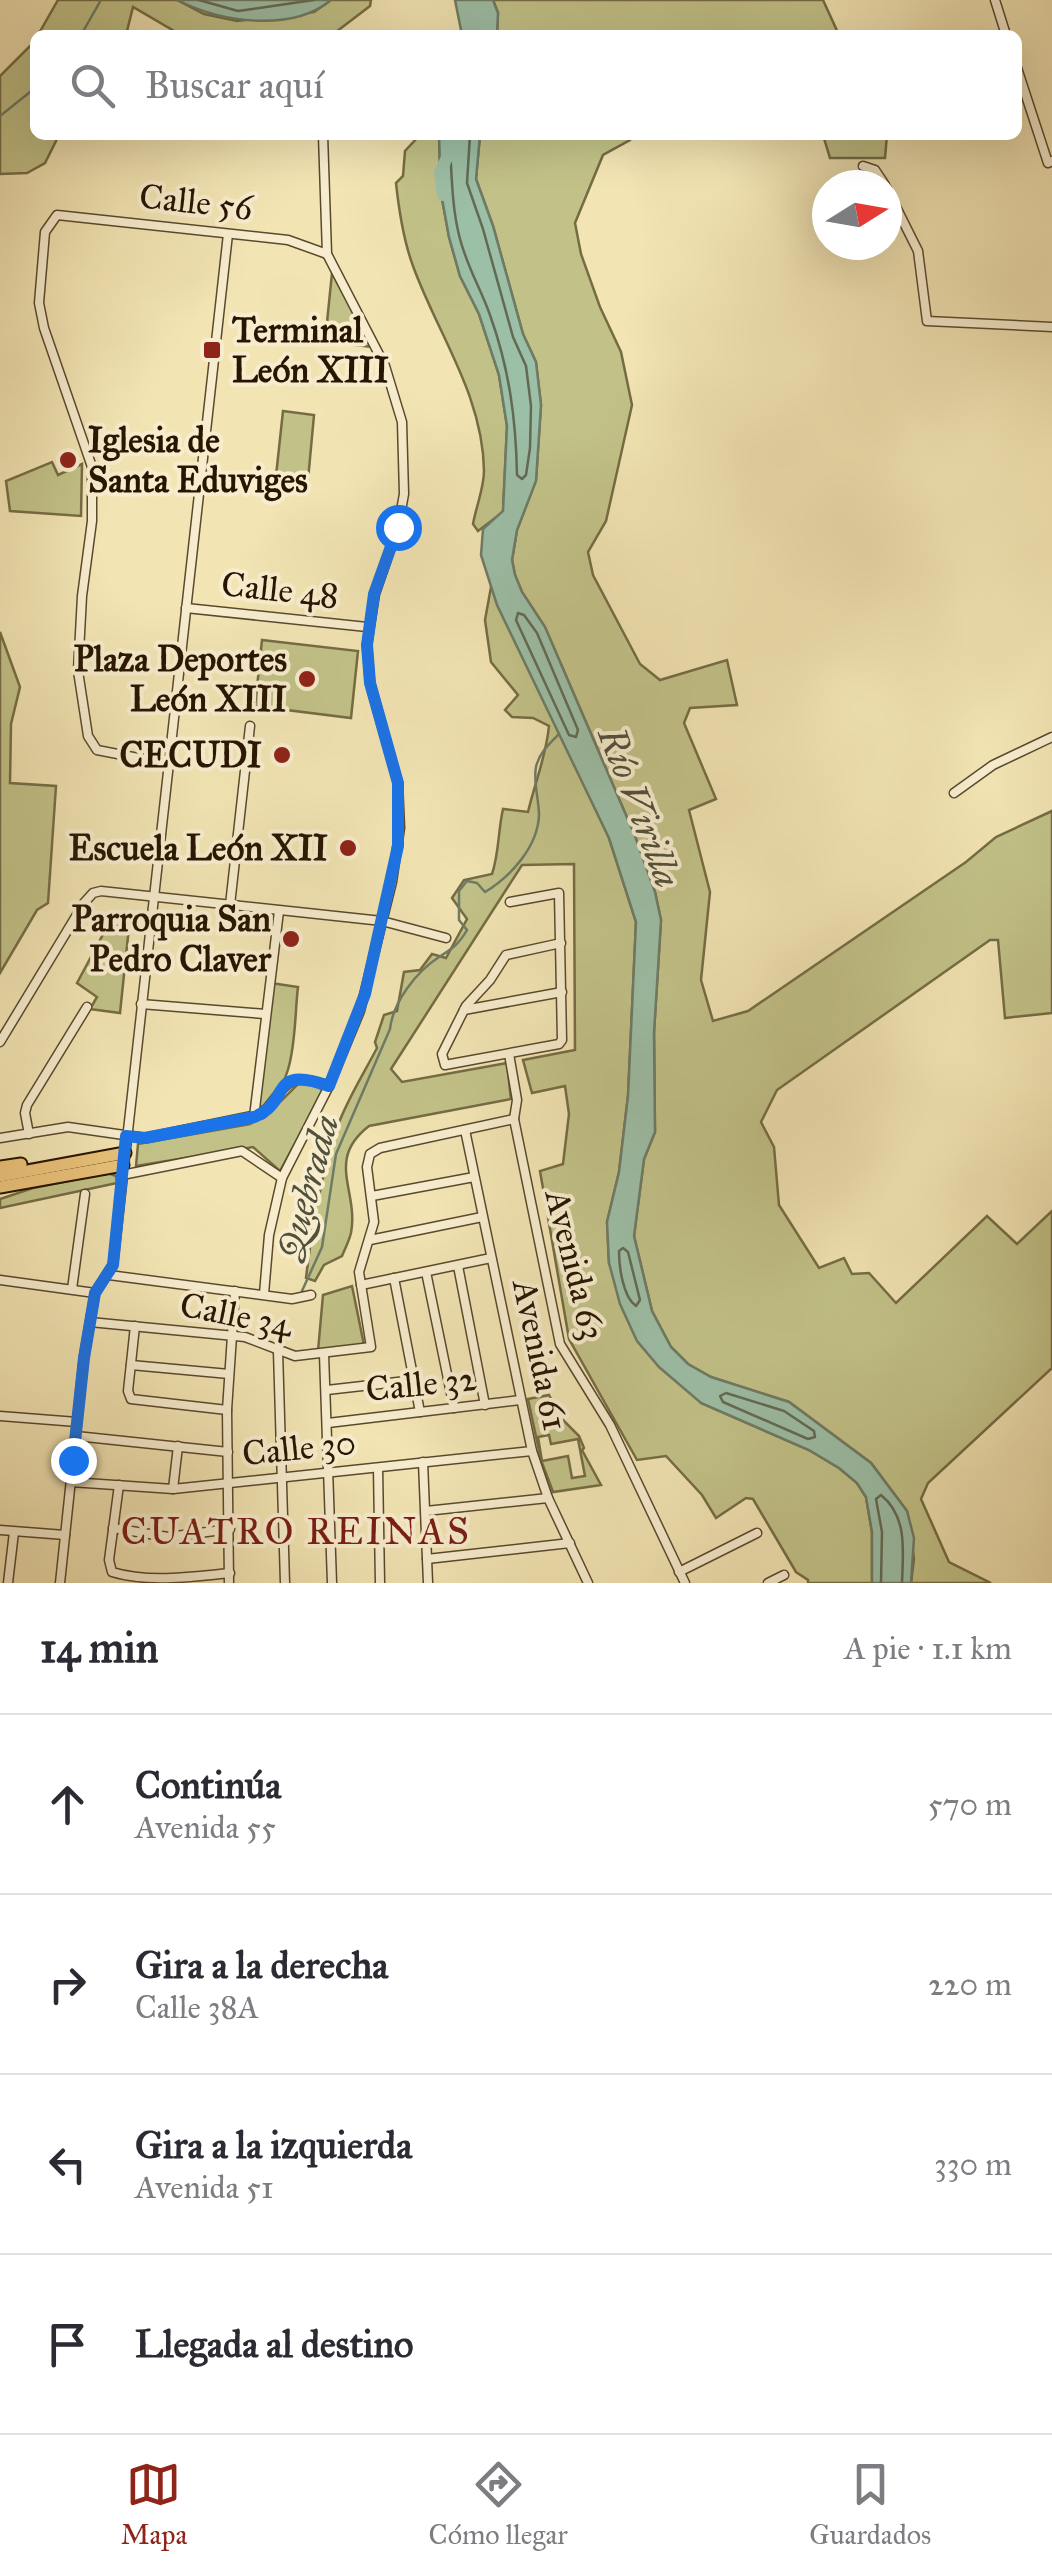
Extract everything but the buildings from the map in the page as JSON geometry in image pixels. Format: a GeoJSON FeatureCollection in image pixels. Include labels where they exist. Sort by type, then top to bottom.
{"type":"FeatureCollection","features":[{"type":"Feature","properties":{"kind":"highway"},"geometry":{"type":"LineString","coordinates":[[0,1167],[100,1156],[123,1164]]}},
{"type":"Feature","properties":{"kind":"highway"},"geometry":{"type":"LineString","coordinates":[[0,1176],[100,1156]]}},
{"type":"Feature","properties":{"kind":"highway"},"geometry":{"type":"LineString","coordinates":[[0,1190],[32,1180],[123,1164]]}},
{"type":"Feature","properties":{"kind":"street"},"geometry":{"type":"LineString","coordinates":[[995,0],[1004,30]]}},
{"type":"Feature","properties":{"kind":"street"},"geometry":{"type":"LineString","coordinates":[[1022,83],[1048,163],[1052,162]]}},
{"type":"Feature","properties":{"kind":"street"},"geometry":{"type":"LineString","coordinates":[[264,1294],[270,1234],[282,1178],[329,1086],[360,1011],[396,862],[400,811],[394,763],[370,683],[367,627],[374,594],[398,527],[404,494],[402,422],[385,366],[327,254],[324,140]]}},
{"type":"Feature","properties":{"kind":"street"},"geometry":{"type":"LineString","coordinates":[[863,166],[875,170]]}},
{"type":"Feature","properties":{"kind":"street","name":"Calle 56"},"geometry":{"type":"LineString","coordinates":[[169,764],[96,750],[88,736],[78,671],[92,521],[92,467],[39,303],[45,232],[57,215],[288,240],[327,254]]}},
{"type":"Feature","properties":{"kind":"street"},"geometry":{"type":"LineString","coordinates":[[902,219],[918,251],[927,322],[1052,327]]}},
{"type":"Feature","properties":{"kind":"street"},"geometry":{"type":"LineString","coordinates":[[60,1583],[90,1322],[95,1293],[113,1265],[228,234]]}},
{"type":"Feature","properties":{"kind":"street","name":"Calle 48"},"geometry":{"type":"LineString","coordinates":[[186,608],[367,627]]}},
{"type":"Feature","properties":{"kind":"street"},"geometry":{"type":"LineString","coordinates":[[230,905],[250,726]]}},
{"type":"Feature","properties":{"kind":"street"},"geometry":{"type":"LineString","coordinates":[[954,793],[994,765],[1052,737]]}},
{"type":"Feature","properties":{"kind":"street"},"geometry":{"type":"LineString","coordinates":[[0,1042],[84,902],[94,893],[108,890],[382,922],[446,938]]}},
{"type":"Feature","properties":{"kind":"street"},"geometry":{"type":"LineString","coordinates":[[510,902],[559,894],[561,943],[562,992],[562,1042],[445,1065],[442,1054],[464,1010],[512,952],[561,943]]}},
{"type":"Feature","properties":{"kind":"street"},"geometry":{"type":"LineString","coordinates":[[254,1117],[279,911]]}},
{"type":"Feature","properties":{"kind":"street"},"geometry":{"type":"LineString","coordinates":[[464,1010],[562,992]]}},
{"type":"Feature","properties":{"kind":"street"},"geometry":{"type":"LineString","coordinates":[[140,1004],[265,1014]]}},
{"type":"Feature","properties":{"kind":"street"},"geometry":{"type":"LineString","coordinates":[[30,1134],[27,1105],[88,1007]]}},
{"type":"Feature","properties":{"kind":"street","name":"Avenida 63"},"geometry":{"type":"LineString","coordinates":[[509,1054],[517,1100],[514,1119],[557,1336],[610,1425],[685,1583]]}},
{"type":"Feature","properties":{"kind":"street"},"geometry":{"type":"LineString","coordinates":[[0,1138],[68,1127],[145,1138],[262,1114],[290,1081],[308,1079],[329,1086]]}},
{"type":"Feature","properties":{"kind":"street"},"geometry":{"type":"LineString","coordinates":[[491,1258],[361,1285],[360,1266],[374,1222],[367,1168],[370,1154],[380,1148],[514,1119]]}},
{"type":"Feature","properties":{"kind":"street","name":"Avenida 61"},"geometry":{"type":"LineString","coordinates":[[465,1130],[532,1451],[548,1498],[588,1583]]}},
{"type":"Feature","properties":{"kind":"street"},"geometry":{"type":"LineString","coordinates":[[123,1164],[242,1151],[282,1178]]}},
{"type":"Feature","properties":{"kind":"street"},"geometry":{"type":"LineString","coordinates":[[372,1196],[474,1176]]}},
{"type":"Feature","properties":{"kind":"street"},"geometry":{"type":"LineString","coordinates":[[72,1289],[85,1194]]}},
{"type":"Feature","properties":{"kind":"street"},"geometry":{"type":"LineString","coordinates":[[370,1240],[482,1216]]}},
{"type":"Feature","properties":{"kind":"street"},"geometry":{"type":"LineString","coordinates":[[458,1266],[486,1405]]}},
{"type":"Feature","properties":{"kind":"street"},"geometry":{"type":"LineString","coordinates":[[426,1272],[454,1408]]}},
{"type":"Feature","properties":{"kind":"street"},"geometry":{"type":"LineString","coordinates":[[109,1274],[292,1299],[311,1295]]}},
{"type":"Feature","properties":{"kind":"street"},"geometry":{"type":"LineString","coordinates":[[394,1278],[420,1412]]}},
{"type":"Feature","properties":{"kind":"street"},"geometry":{"type":"LineString","coordinates":[[0,1280],[95,1293]]}},
{"type":"Feature","properties":{"kind":"street","name":"Calle 34"},"geometry":{"type":"LineString","coordinates":[[90,1322],[232,1336],[297,1356],[324,1354],[372,1346],[361,1285]]}},
{"type":"Feature","properties":{"kind":"street"},"geometry":{"type":"LineString","coordinates":[[119,1485],[110,1570],[130,1576],[230,1578],[228,1410],[235,1290]]}},
{"type":"Feature","properties":{"kind":"street"},"geometry":{"type":"LineString","coordinates":[[135,1326],[130,1398],[228,1410]]}},
{"type":"Feature","properties":{"kind":"street"},"geometry":{"type":"LineString","coordinates":[[278,1351],[286,1583]]}},
{"type":"Feature","properties":{"kind":"street"},"geometry":{"type":"LineString","coordinates":[[324,1354],[332,1583]]}},
{"type":"Feature","properties":{"kind":"street"},"geometry":{"type":"LineString","coordinates":[[131,1365],[229,1374]]}},
{"type":"Feature","properties":{"kind":"street"},"geometry":{"type":"LineString","coordinates":[[326,1390],[415,1380]]}},
{"type":"Feature","properties":{"kind":"street","name":"Calle 32"},"geometry":{"type":"LineString","coordinates":[[328,1422],[520,1400]]}},
{"type":"Feature","properties":{"kind":"street"},"geometry":{"type":"LineString","coordinates":[[0,1416],[77,1422]]}},
{"type":"Feature","properties":{"kind":"street"},"geometry":{"type":"LineString","coordinates":[[76,1436],[228,1452]]}},
{"type":"Feature","properties":{"kind":"street"},"geometry":{"type":"LineString","coordinates":[[174,1488],[178,1446]]}},
{"type":"Feature","properties":{"kind":"street","name":"Calle 30"},"geometry":{"type":"LineString","coordinates":[[71,1482],[174,1488],[532,1451]]}},
{"type":"Feature","properties":{"kind":"street"},"geometry":{"type":"LineString","coordinates":[[423,1462],[428,1583]]}},
{"type":"Feature","properties":{"kind":"street"},"geometry":{"type":"LineString","coordinates":[[378,1468],[380,1583]]}},
{"type":"Feature","properties":{"kind":"street"},"geometry":{"type":"LineString","coordinates":[[426,1511],[548,1498]]}},
{"type":"Feature","properties":{"kind":"street"},"geometry":{"type":"LineString","coordinates":[[113,1528],[168,1537],[230,1529]]}},
{"type":"Feature","properties":{"kind":"street"},"geometry":{"type":"LineString","coordinates":[[0,1530],[66,1535]]}},
{"type":"Feature","properties":{"kind":"street"},"geometry":{"type":"LineString","coordinates":[[8,1583],[14,1532]]}},
{"type":"Feature","properties":{"kind":"street"},"geometry":{"type":"LineString","coordinates":[[679,1572],[757,1533]]}},
{"type":"Feature","properties":{"kind":"street"},"geometry":{"type":"LineString","coordinates":[[428,1559],[570,1543]]}},
{"type":"Feature","properties":{"kind":"street"},"geometry":{"type":"LineString","coordinates":[[768,1583],[784,1575]]}},
{"type":"Feature","properties":{"kind":"shaded area"},"geometry":{"type":"Polygon","coordinates":[[[58,0],[177,0],[204,14],[237,21],[314,12],[331,0],[371,0],[370,6],[339,30],[172,30],[133,7],[127,30],[41,30],[58,0]]]}},
{"type":"Feature","properties":{"kind":"shaded area"},"geometry":{"type":"Polygon","coordinates":[[[493,0],[823,0],[837,30],[497,30],[498,13],[493,0]]]}},
{"type":"Feature","properties":{"kind":"shaded area"},"geometry":{"type":"Polygon","coordinates":[[[30,46],[30,140],[56,140],[45,163],[27,173],[0,174],[0,76],[30,46]]]}},
{"type":"Feature","properties":{"kind":"shaded area"},"geometry":{"type":"Polygon","coordinates":[[[415,140],[439,140],[441,193],[449,237],[499,375],[507,426],[503,512],[478,531],[473,524],[483,484],[482,443],[468,391],[423,292],[404,235],[396,183],[403,176],[405,151],[415,140]]]}},
{"type":"Feature","properties":{"kind":"shaded area"},"geometry":{"type":"Polygon","coordinates":[[[480,140],[630,140],[603,155],[575,223],[581,254],[621,352],[632,405],[606,521],[588,552],[593,575],[640,664],[660,680],[727,660],[737,705],[690,708],[684,723],[716,799],[689,810],[710,892],[701,980],[713,1021],[748,1011],[966,862],[996,837],[1052,811],[1052,1013],[1005,1018],[998,940],[990,940],[777,1090],[761,1122],[774,1147],[779,1205],[819,1268],[844,1258],[852,1274],[869,1273],[896,1303],[987,1216],[1017,1244],[1052,1211],[1052,1368],[928,1483],[921,1499],[949,1562],[991,1583],[911,1583],[914,1559],[907,1511],[871,1463],[789,1402],[711,1377],[688,1364],[671,1347],[652,1311],[634,1236],[644,1159],[655,1132],[654,1032],[661,920],[635,836],[545,627],[515,575],[512,560],[517,530],[536,480],[541,405],[536,362],[523,334],[476,179],[480,140]]]}},
{"type":"Feature","properties":{"kind":"shaded area"},"geometry":{"type":"Polygon","coordinates":[[[825,140],[887,140],[885,158],[830,158],[825,140]]]}},
{"type":"Feature","properties":{"kind":"shaded area"},"geometry":{"type":"Polygon","coordinates":[[[332,273],[373,347],[325,342],[332,273]]]}},
{"type":"Feature","properties":{"kind":"shaded area"},"geometry":{"type":"Polygon","coordinates":[[[283,411],[314,415],[308,480],[276,476],[283,411]]]}},
{"type":"Feature","properties":{"kind":"shaded area"},"geometry":{"type":"Polygon","coordinates":[[[52,462],[58,475],[82,464],[81,516],[10,511],[6,481],[52,462]]]}},
{"type":"Feature","properties":{"kind":"shaded area"},"geometry":{"type":"Polygon","coordinates":[[[491,587],[609,838],[636,922],[628,1096],[619,1172],[607,1222],[609,1263],[701,1403],[809,1450],[857,1483],[866,1497],[872,1532],[872,1583],[808,1583],[796,1572],[753,1499],[746,1498],[716,1518],[702,1495],[666,1456],[637,1460],[569,1339],[540,1171],[563,1164],[569,1114],[565,1086],[532,1093],[523,1060],[575,1050],[574,864],[522,865],[391,1069],[402,1082],[507,1063],[511,1099],[369,1126],[356,1139],[346,1164],[352,1218],[347,1245],[342,1256],[324,1265],[315,1281],[306,1278],[332,1144],[346,1105],[377,1048],[375,1042],[384,1015],[397,1011],[404,972],[420,970],[432,954],[446,958],[467,919],[452,898],[464,880],[492,874],[503,809],[528,812],[543,759],[549,726],[533,718],[512,717],[505,710],[518,695],[491,662],[485,620],[491,587]]]}},
{"type":"Feature","properties":{"kind":"shaded area"},"geometry":{"type":"Polygon","coordinates":[[[0,632],[20,687],[11,724],[10,783],[56,786],[48,903],[37,910],[0,973],[0,632]]]}},
{"type":"Feature","properties":{"kind":"shaded area","name":"Plaza Deportes León XIII"},"geometry":{"type":"Polygon","coordinates":[[[262,640],[358,651],[351,718],[255,706],[262,640]]]}},
{"type":"Feature","properties":{"kind":"shaded area"},"geometry":{"type":"Polygon","coordinates":[[[108,925],[129,927],[120,1013],[90,1009],[97,997],[77,983],[108,925]]]}},
{"type":"Feature","properties":{"kind":"shaded area"},"geometry":{"type":"Polygon","coordinates":[[[271,983],[298,987],[294,1038],[280,1087],[271,1100],[257,1109],[271,983]]]}},
{"type":"Feature","properties":{"kind":"shaded area"},"geometry":{"type":"Polygon","coordinates":[[[298,1084],[324,1090],[280,1171],[253,1147],[136,1166],[138,1144],[250,1124],[268,1114],[298,1084]]]}},
{"type":"Feature","properties":{"kind":"shaded area"},"geometry":{"type":"Polygon","coordinates":[[[108,1173],[116,1176],[117,1183],[0,1208],[0,1199],[33,1188],[108,1173]]]}},
{"type":"Feature","properties":{"kind":"shaded area"},"geometry":{"type":"Polygon","coordinates":[[[352,1286],[364,1345],[318,1351],[323,1295],[352,1286]]]}},
{"type":"Feature","properties":{"kind":"shaded area"},"geometry":{"type":"Polygon","coordinates":[[[549,1395],[561,1418],[579,1436],[601,1485],[553,1492],[541,1460],[528,1399],[549,1395]],[[549,1435],[538,1437],[542,1461],[568,1456],[572,1478],[585,1476],[578,1439],[551,1444],[549,1435]]]}},
{"type":"Feature","properties":{"kind":"water"},"geometry":{"type":"Polygon","coordinates":[[[177,0],[331,0],[296,17],[255,21],[214,14],[177,0]]]}},
{"type":"Feature","properties":{"kind":"water"},"geometry":{"type":"Polygon","coordinates":[[[455,0],[493,0],[498,13],[497,30],[461,30],[455,0]]]}},
{"type":"Feature","properties":{"kind":"water","name":"Río Virilla"},"geometry":{"type":"Polygon","coordinates":[[[439,140],[480,140],[476,179],[523,334],[536,362],[541,405],[536,481],[517,530],[512,560],[515,575],[545,627],[635,836],[661,920],[654,1033],[655,1132],[644,1159],[634,1236],[652,1311],[671,1347],[688,1364],[711,1377],[789,1402],[871,1463],[907,1511],[914,1538],[911,1583],[872,1583],[872,1532],[866,1497],[857,1483],[809,1450],[701,1403],[659,1367],[637,1341],[620,1304],[609,1263],[607,1222],[619,1172],[628,1096],[636,922],[609,838],[497,605],[481,555],[483,529],[503,511],[507,426],[499,375],[479,314],[460,276],[441,193],[439,140]]]}},
{"type":"Feature","properties":{"kind":"waterway"},"geometry":{"type":"LineString","coordinates":[[84,30],[101,0]]}},
{"type":"Feature","properties":{"kind":"waterway"},"geometry":{"type":"LineString","coordinates":[[0,116],[30,92]]}},
{"type":"Feature","properties":{"kind":"waterway","name":"Río Virilla"},"geometry":{"type":"LineString","coordinates":[[443,195],[440,173],[455,140]]}},
{"type":"Feature","properties":{"kind":"waterway","name":"Quebrada"},"geometry":{"type":"LineString","coordinates":[[302,1291],[322,1247],[336,1154],[396,1008],[414,979],[455,946],[467,930],[459,920],[459,891],[467,881],[477,883],[485,892],[504,878],[528,849],[539,815],[536,767],[542,753],[559,734]]}},
{"type":"Feature","properties":{"kind":"place","name":"Terminal León XIII"},"geometry":{"type":"Point","coordinates":[212,350]}},
{"type":"Feature","properties":{"kind":"place","name":"Iglesia de Santa Eduviges"},"geometry":{"type":"Point","coordinates":[68,460]}},
{"type":"Feature","properties":{"kind":"place","name":"Plaza Deportes León XIII"},"geometry":{"type":"Point","coordinates":[307,679]}},
{"type":"Feature","properties":{"kind":"place","name":"CECUDI"},"geometry":{"type":"Point","coordinates":[282,755]}},
{"type":"Feature","properties":{"kind":"place","name":"Escuela León XII"},"geometry":{"type":"Point","coordinates":[348,848]}},
{"type":"Feature","properties":{"kind":"place","name":"Parroquia San Pedro Claver"},"geometry":{"type":"Point","coordinates":[291,939]}},
{"type":"Feature","properties":{"kind":"district","name":"CUATRO REINAS"},"geometry":{"type":"Point","coordinates":[296,1531]}},
{"type":"Feature","properties":{"kind":"route"},"geometry":{"type":"LineString","coordinates":[[73,1460],[95,1293],[113,1265],[126,1136],[145,1138],[254,1117],[262,1114],[288,1082],[298,1078],[329,1086],[360,1011],[396,862],[400,828],[398,783],[370,683],[367,645],[374,594],[398,527]]}}]}
